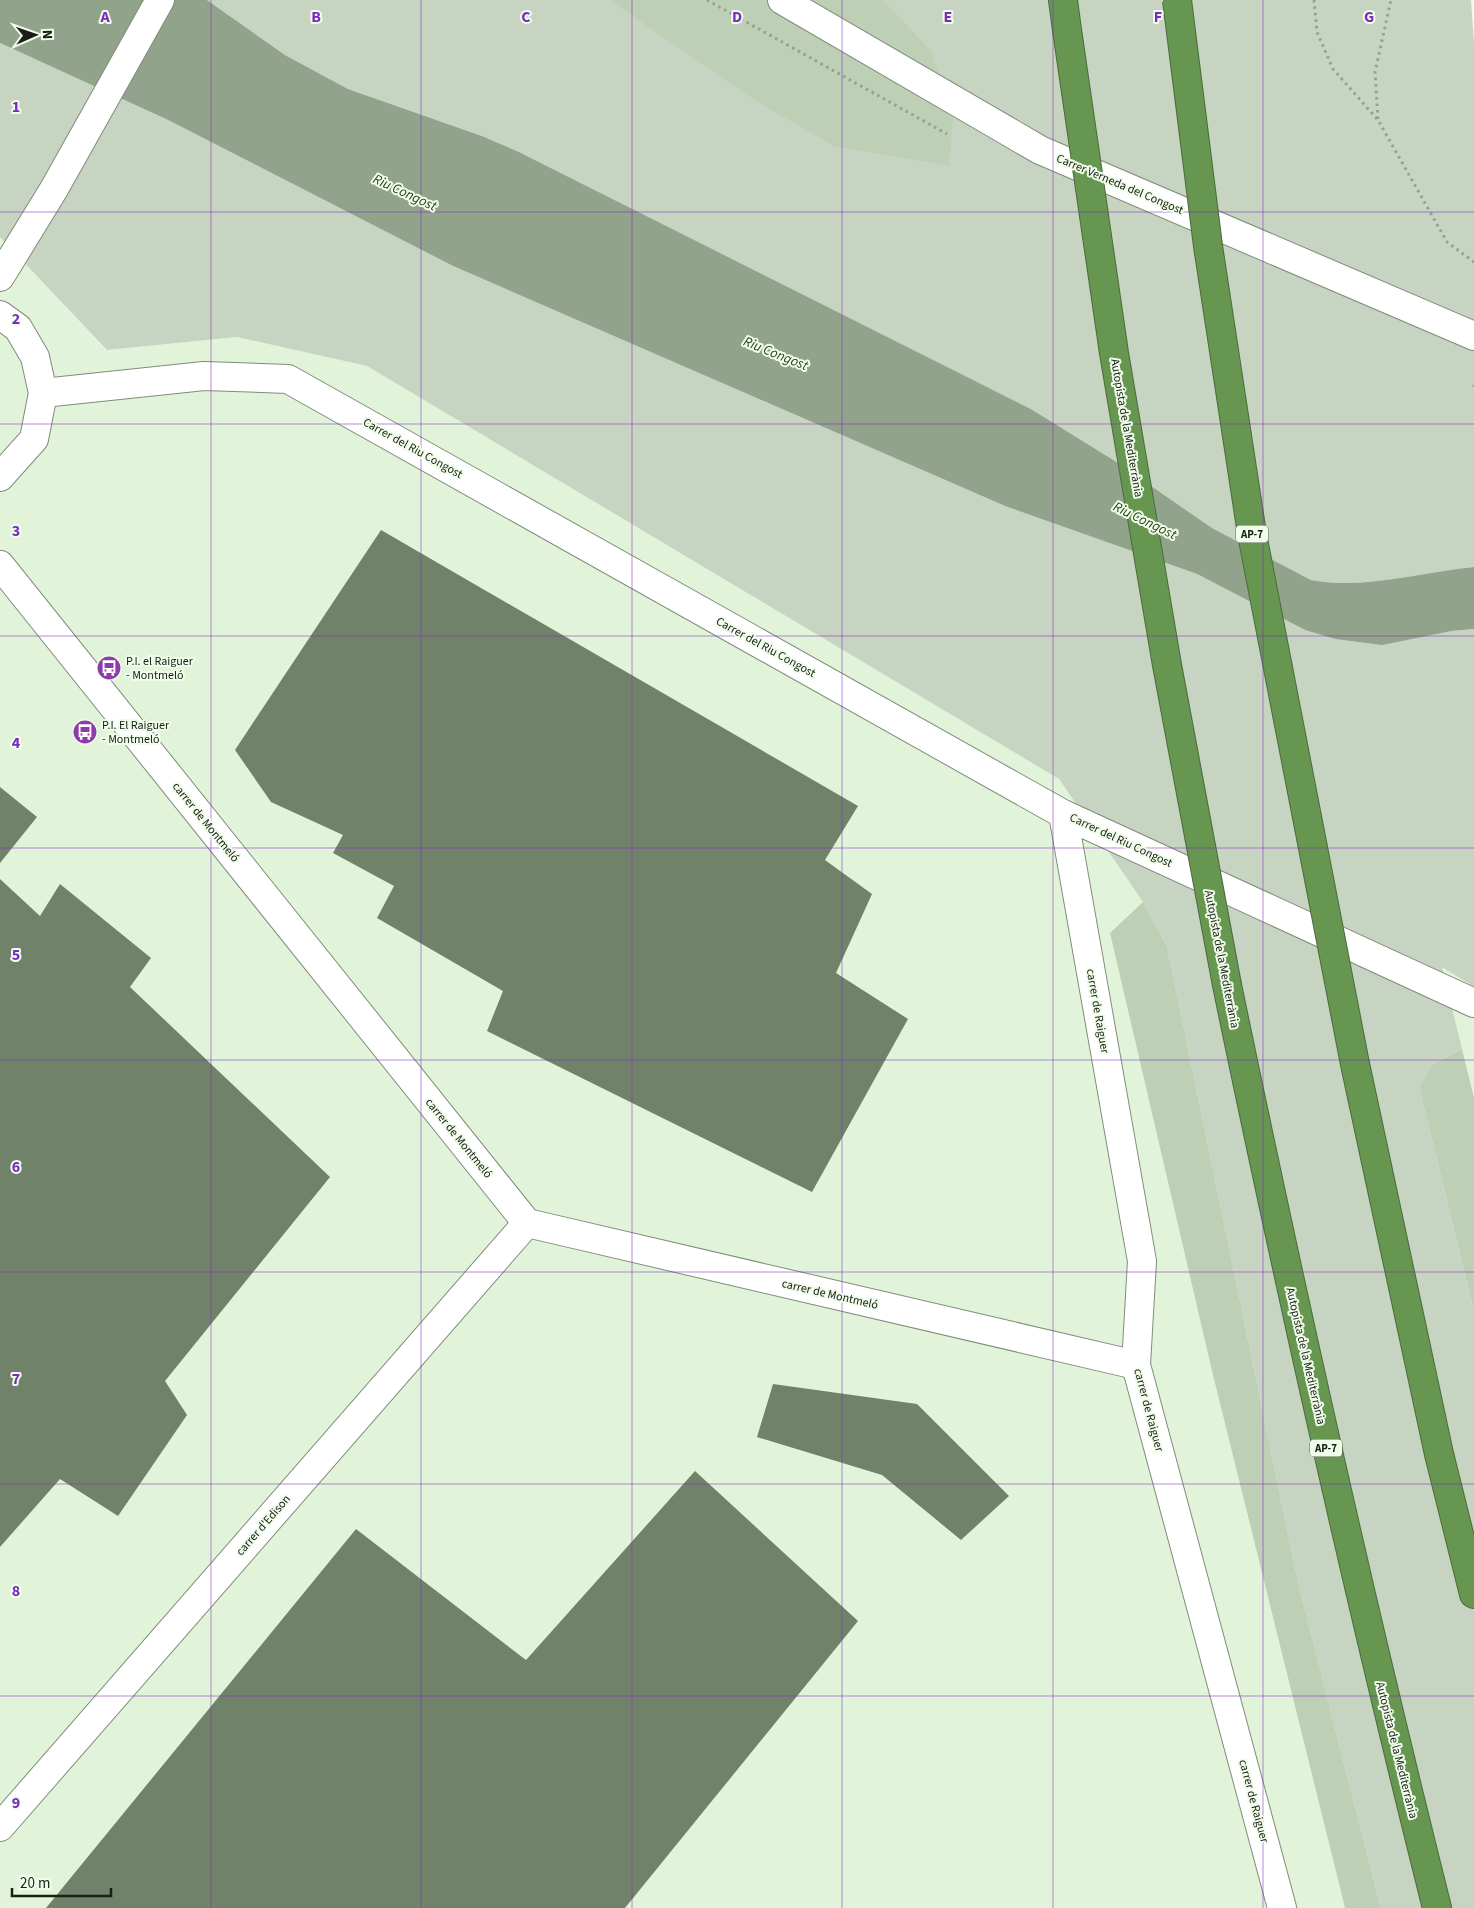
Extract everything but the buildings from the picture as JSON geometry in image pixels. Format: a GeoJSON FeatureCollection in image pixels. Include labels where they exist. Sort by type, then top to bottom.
{"type":"FeatureCollection","features":[{"type":"Feature","properties":{"kind":"highway","name":"Autopista de la Mediterrània"},"geometry":{"type":"LineString","coordinates":[[1063,0],[1117,372],[1226,985],[1305,1355],[1376,1666],[1437,1908]]}},
{"type":"Feature","properties":{"kind":"highway","name":"AP-7"},"geometry":{"type":"LineString","coordinates":[[1177,0],[1208,246],[1252,534],[1355,1064],[1439,1454],[1474,1594]]}},
{"type":"Feature","properties":{"kind":"street"},"geometry":{"type":"LineString","coordinates":[[0,277],[54,189],[160,0]]}},
{"type":"Feature","properties":{"kind":"street","name":"Carrer Verneda del Congost"},"geometry":{"type":"LineString","coordinates":[[782,0],[1040,150],[1474,336]]}},
{"type":"Feature","properties":{"kind":"street"},"geometry":{"type":"LineString","coordinates":[[0,314],[18,328],[36,357],[43,393],[34,439],[0,477]]}},
{"type":"Feature","properties":{"kind":"street","name":"Carrer del Riu Congost"},"geometry":{"type":"LineString","coordinates":[[43,393],[204,376],[288,378],[1063,814],[1474,1003]]}},
{"type":"Feature","properties":{"kind":"street","name":"carrer de Montmeló"},"geometry":{"type":"LineString","coordinates":[[0,565],[527,1223],[1136,1366]]}},
{"type":"Feature","properties":{"kind":"street","name":"carrer de Raiguer"},"geometry":{"type":"LineString","coordinates":[[1063,814],[1142,1261],[1136,1366],[1282,1908]]}},
{"type":"Feature","properties":{"kind":"street","name":"carrer d'Edison"},"geometry":{"type":"LineString","coordinates":[[0,1826],[527,1223]]}},
{"type":"Feature","properties":{"kind":"path"},"geometry":{"type":"LineString","coordinates":[[707,0],[953,138]]}},
{"type":"Feature","properties":{"kind":"path"},"geometry":{"type":"LineString","coordinates":[[1314,0],[1317,32],[1334,69],[1378,120],[1447,242],[1474,262]]}},
{"type":"Feature","properties":{"kind":"path"},"geometry":{"type":"LineString","coordinates":[[1378,120],[1375,72],[1391,0]]}},
{"type":"Feature","properties":{"kind":"shaded area"},"geometry":{"type":"Polygon","coordinates":[[[207,0],[609,0],[653,29],[886,5],[883,0],[1471,0],[1474,43],[1474,567],[1372,582],[1331,583],[1311,580],[1212,528],[1115,461],[1031,409],[519,152],[482,136],[348,89],[285,55],[207,0]]]}},
{"type":"Feature","properties":{"kind":"shaded area"},"geometry":{"type":"Polygon","coordinates":[[[609,0],[883,0],[931,51],[953,117],[949,166],[834,146],[756,101],[609,0]]]}},
{"type":"Feature","properties":{"kind":"shaded area"},"geometry":{"type":"Polygon","coordinates":[[[0,43],[168,120],[453,266],[1005,506],[1197,574],[1305,630],[1452,631],[1474,629],[1474,987],[1442,967],[1462,1049],[1431,1065],[1419,1087],[1474,1312],[1474,1908],[1381,1908],[1299,1587],[1167,946],[1143,902],[1059,779],[367,366],[237,337],[107,350],[0,237],[0,43]]]}},
{"type":"Feature","properties":{"kind":"shaded area"},"geometry":{"type":"Polygon","coordinates":[[[0,237],[107,350],[237,337],[367,366],[1059,779],[1143,902],[1110,933],[1212,1371],[1345,1908],[0,1908],[0,237]]]}},
{"type":"Feature","properties":{"kind":"shaded area"},"geometry":{"type":"Polygon","coordinates":[[[1143,902],[1167,946],[1299,1587],[1381,1908],[1345,1908],[1212,1371],[1110,933],[1143,902]]]}},
{"type":"Feature","properties":{"kind":"shaded area"},"geometry":{"type":"Polygon","coordinates":[[[1441,966],[1474,987],[1474,1098],[1462,1049],[1441,966]]]}},
{"type":"Feature","properties":{"kind":"shaded area"},"geometry":{"type":"Polygon","coordinates":[[[1462,1049],[1474,1098],[1474,1312],[1419,1087],[1431,1065],[1462,1049]]]}},
{"type":"Feature","properties":{"kind":"water","name":"Riu Congost"},"geometry":{"type":"Polygon","coordinates":[[[0,0],[207,0],[285,55],[348,89],[482,136],[519,152],[1031,409],[1115,461],[1212,528],[1311,580],[1331,583],[1372,582],[1474,567],[1474,629],[1451,631],[1382,645],[1336,639],[1305,630],[1197,574],[1005,506],[453,266],[168,120],[0,43],[0,0]]]}},
{"type":"Feature","properties":{"kind":"place","name":"P.I. el Raiguer - Montmeló"},"geometry":{"type":"Point","coordinates":[109,668]}},
{"type":"Feature","properties":{"kind":"place","name":"P.I. El Raiguer - Montmeló"},"geometry":{"type":"Point","coordinates":[85,732]}}]}
